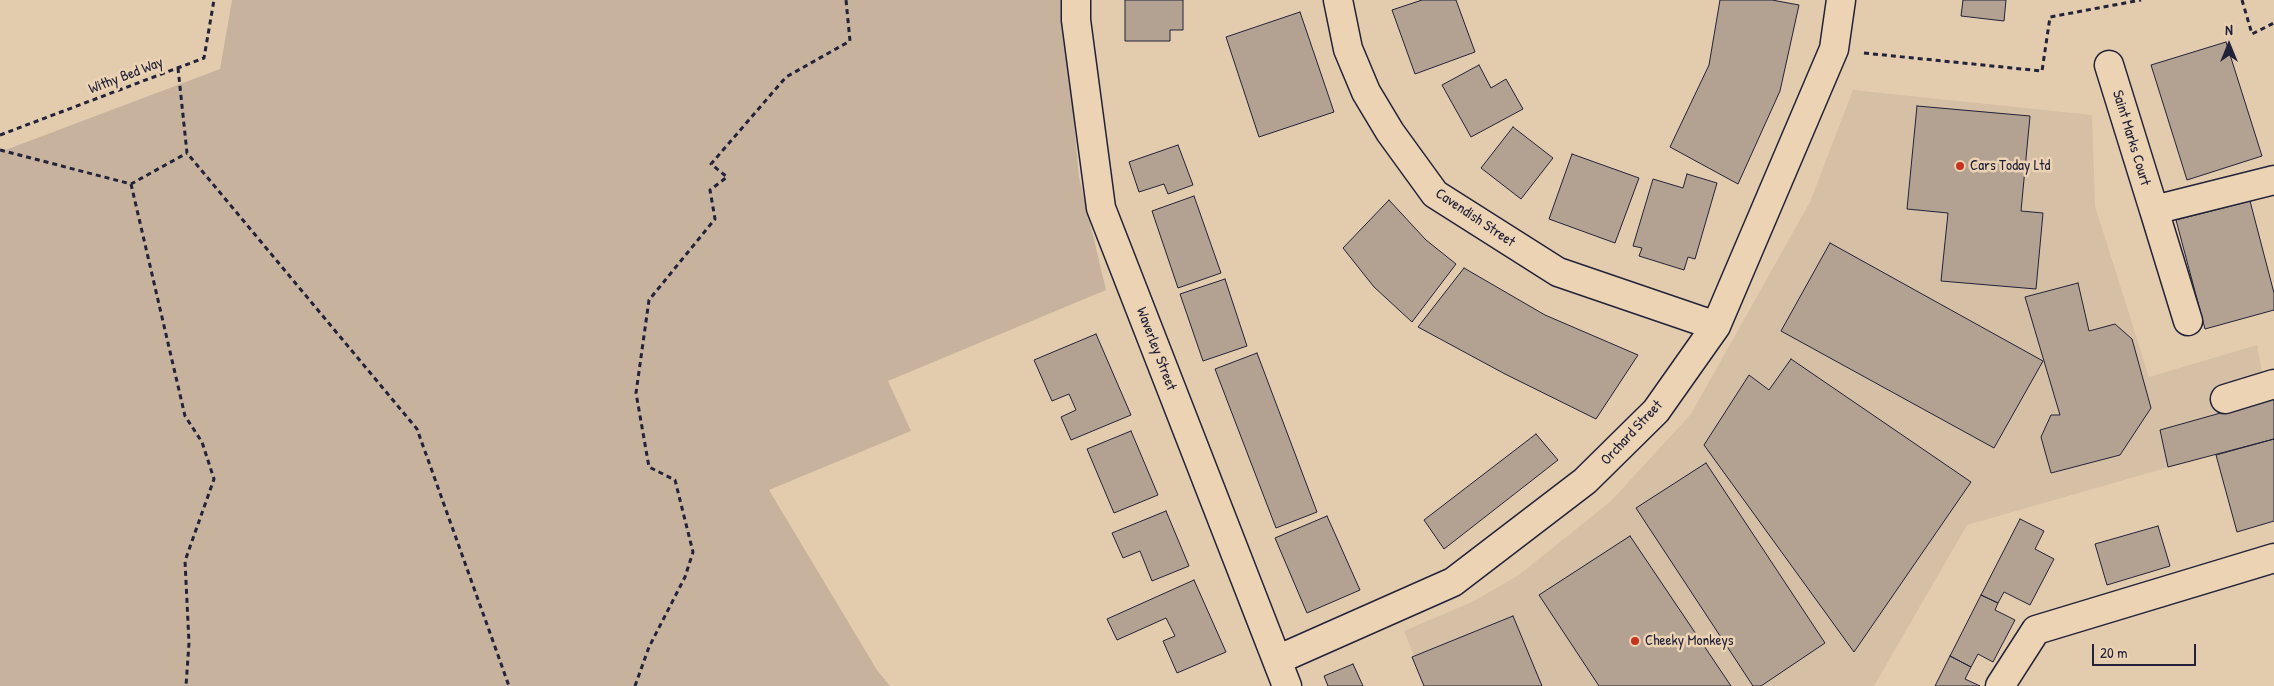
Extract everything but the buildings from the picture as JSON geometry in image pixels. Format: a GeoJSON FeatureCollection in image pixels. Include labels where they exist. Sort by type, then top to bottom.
{"type":"FeatureCollection","features":[{"type":"Feature","properties":{"kind":"street","name":"Waverley Street"},"geometry":{"type":"LineString","coordinates":[[1076,0],[1076,20],[1101,208],[1287,686]]}},
{"type":"Feature","properties":{"kind":"street","name":"Cavendish Street"},"geometry":{"type":"LineString","coordinates":[[1338,0],[1348,49],[1366,92],[1390,132],[1435,194],[1558,272],[1716,326]]}},
{"type":"Feature","properties":{"kind":"street","name":"Orchard Street"},"geometry":{"type":"LineString","coordinates":[[1277,660],[1453,582],[1578,487],[1656,411],[1716,326],[1834,49],[1840,0]]}},
{"type":"Feature","properties":{"kind":"street","name":"Saint Marks Court"},"geometry":{"type":"LineString","coordinates":[[2109,65],[2188,322]]}},
{"type":"Feature","properties":{"kind":"street"},"geometry":{"type":"LineString","coordinates":[[2154,210],[2274,180]]}},
{"type":"Feature","properties":{"kind":"street"},"geometry":{"type":"LineString","coordinates":[[2225,399],[2274,384]]}},
{"type":"Feature","properties":{"kind":"street"},"geometry":{"type":"LineString","coordinates":[[2000,686],[2036,630],[2274,558]]}},
{"type":"Feature","properties":{"kind":"path","name":"Withy Bed Way"},"geometry":{"type":"LineString","coordinates":[[0,134],[204,58],[214,0]]}},
{"type":"Feature","properties":{"kind":"path"},"geometry":{"type":"LineString","coordinates":[[635,686],[649,647],[685,577],[693,552],[675,480],[649,467],[636,393],[649,300],[715,219],[710,190],[727,177],[711,164],[786,77],[850,41],[846,0]]}},
{"type":"Feature","properties":{"kind":"path"},"geometry":{"type":"LineString","coordinates":[[1834,49],[2042,71],[2050,17],[2142,0]]}},
{"type":"Feature","properties":{"kind":"path"},"geometry":{"type":"LineString","coordinates":[[2242,0],[2252,34],[2274,23]]}},
{"type":"Feature","properties":{"kind":"path"},"geometry":{"type":"LineString","coordinates":[[178,68],[187,153],[417,429],[510,686]]}},
{"type":"Feature","properties":{"kind":"path"},"geometry":{"type":"LineString","coordinates":[[0,150],[130,184],[187,153]]}},
{"type":"Feature","properties":{"kind":"path"},"geometry":{"type":"LineString","coordinates":[[130,184],[185,416],[202,442],[214,479],[185,560],[189,643],[186,686]]}},
{"type":"Feature","properties":{"kind":"shaded area"},"geometry":{"type":"Polygon","coordinates":[[[232,0],[1063,0],[1079,177],[1106,290],[888,381],[911,431],[769,490],[877,670],[890,686],[0,686],[0,152],[220,69],[232,0]]]}},
{"type":"Feature","properties":{"kind":"shaded area"},"geometry":{"type":"Polygon","coordinates":[[[1853,90],[2092,115],[2095,206],[2149,377],[2257,345],[2274,437],[1967,525],[1874,686],[1426,686],[1404,631],[1472,602],[1519,575],[1611,501],[1691,414],[1810,202],[1853,90]]]}},
{"type":"Feature","properties":{"kind":"place","name":"Cars Today Ltd"},"geometry":{"type":"Point","coordinates":[1960,166]}},
{"type":"Feature","properties":{"kind":"place","name":"Cheeky Monkeys"},"geometry":{"type":"Point","coordinates":[1635,641]}}]}
